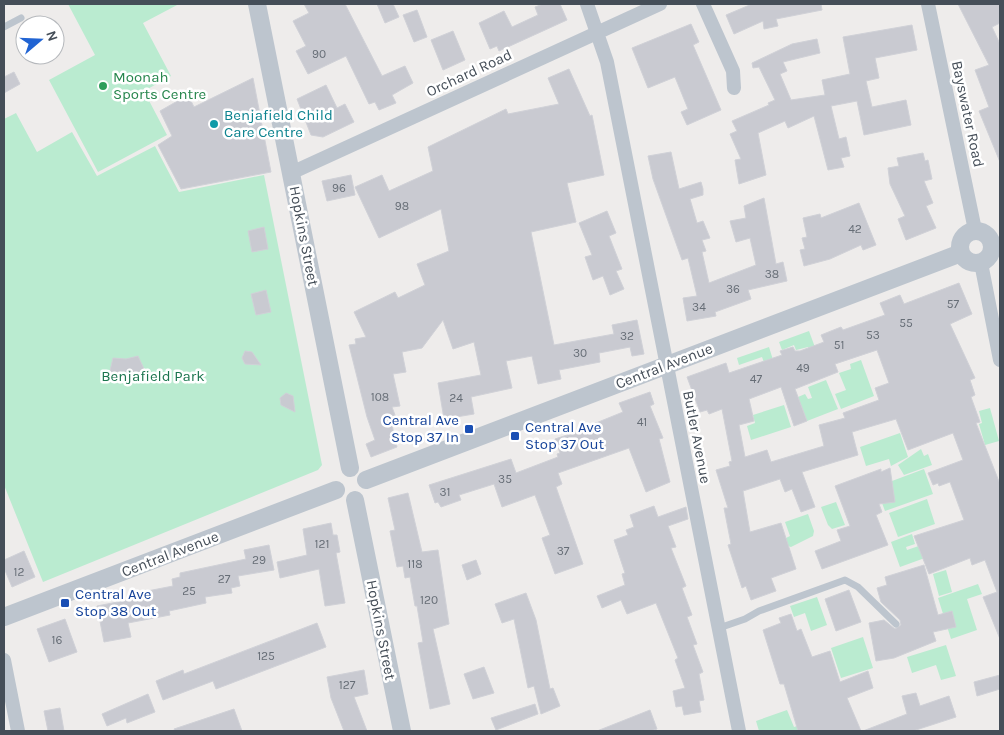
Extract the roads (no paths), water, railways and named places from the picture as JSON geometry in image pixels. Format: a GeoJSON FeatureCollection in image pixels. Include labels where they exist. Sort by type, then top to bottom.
{"type":"FeatureCollection","features":[{"type":"Feature","properties":{"kind":"street","name":"Hopkins Street"},"geometry":{"type":"LineString","coordinates":[[257,4],[350,468]]}},
{"type":"Feature","properties":{"kind":"street","name":"Butler Avenue"},"geometry":{"type":"LineString","coordinates":[[587,4],[607,62],[739,731]]}},
{"type":"Feature","properties":{"kind":"street","name":"Orchard Road"},"geometry":{"type":"LineString","coordinates":[[291,172],[660,4]]}},
{"type":"Feature","properties":{"kind":"street"},"geometry":{"type":"LineString","coordinates":[[703,4],[733,71],[734,88]]}},
{"type":"Feature","properties":{"kind":"street","name":"Bayswater Road"},"geometry":{"type":"LineString","coordinates":[[928,4],[975,230]]}},
{"type":"Feature","properties":{"kind":"street"},"geometry":{"type":"LineString","coordinates":[[975,230],[985,233],[996,240],[990,257],[981,263],[967,260],[961,253],[962,238],[975,230]]}},
{"type":"Feature","properties":{"kind":"street","name":"Central Avenue"},"geometry":{"type":"LineString","coordinates":[[366,480],[961,253]]}},
{"type":"Feature","properties":{"kind":"street"},"geometry":{"type":"LineString","coordinates":[[981,263],[1000,360]]}},
{"type":"Feature","properties":{"kind":"street"},"geometry":{"type":"LineString","coordinates":[[350,468],[360,471],[366,480],[365,492],[355,500],[345,500],[336,490],[335,484],[338,475],[350,468]]}},
{"type":"Feature","properties":{"kind":"street","name":"Central Avenue"},"geometry":{"type":"LineString","coordinates":[[4,617],[336,490]]}},
{"type":"Feature","properties":{"kind":"street","name":"Hopkins Street"},"geometry":{"type":"LineString","coordinates":[[355,500],[402,731]]}},
{"type":"Feature","properties":{"kind":"street"},"geometry":{"type":"LineString","coordinates":[[4,660],[18,731]]}},
{"type":"Feature","properties":{"kind":"lane"},"geometry":{"type":"LineString","coordinates":[[719,628],[745,619],[759,610],[845,580],[858,587],[896,624]]}},
{"type":"Feature","properties":{"kind":"place","name":"Moonah Sports Centre"},"geometry":{"type":"Point","coordinates":[103,86]}},
{"type":"Feature","properties":{"kind":"place","name":"Benjafield Child Care Centre"},"geometry":{"type":"Point","coordinates":[214,124]}},
{"type":"Feature","properties":{"kind":"place","name":"Central Ave Stop 37 In"},"geometry":{"type":"Point","coordinates":[469,429]}},
{"type":"Feature","properties":{"kind":"place","name":"Central Ave Stop 37 Out"},"geometry":{"type":"Point","coordinates":[515,436]}},
{"type":"Feature","properties":{"kind":"place","name":"Central Ave Stop 38 Out"},"geometry":{"type":"Point","coordinates":[65,603]}},
{"type":"Feature","properties":{"kind":"park label","name":"Benjafield Park"},"geometry":{"type":"Point","coordinates":[153,376]}}]}
